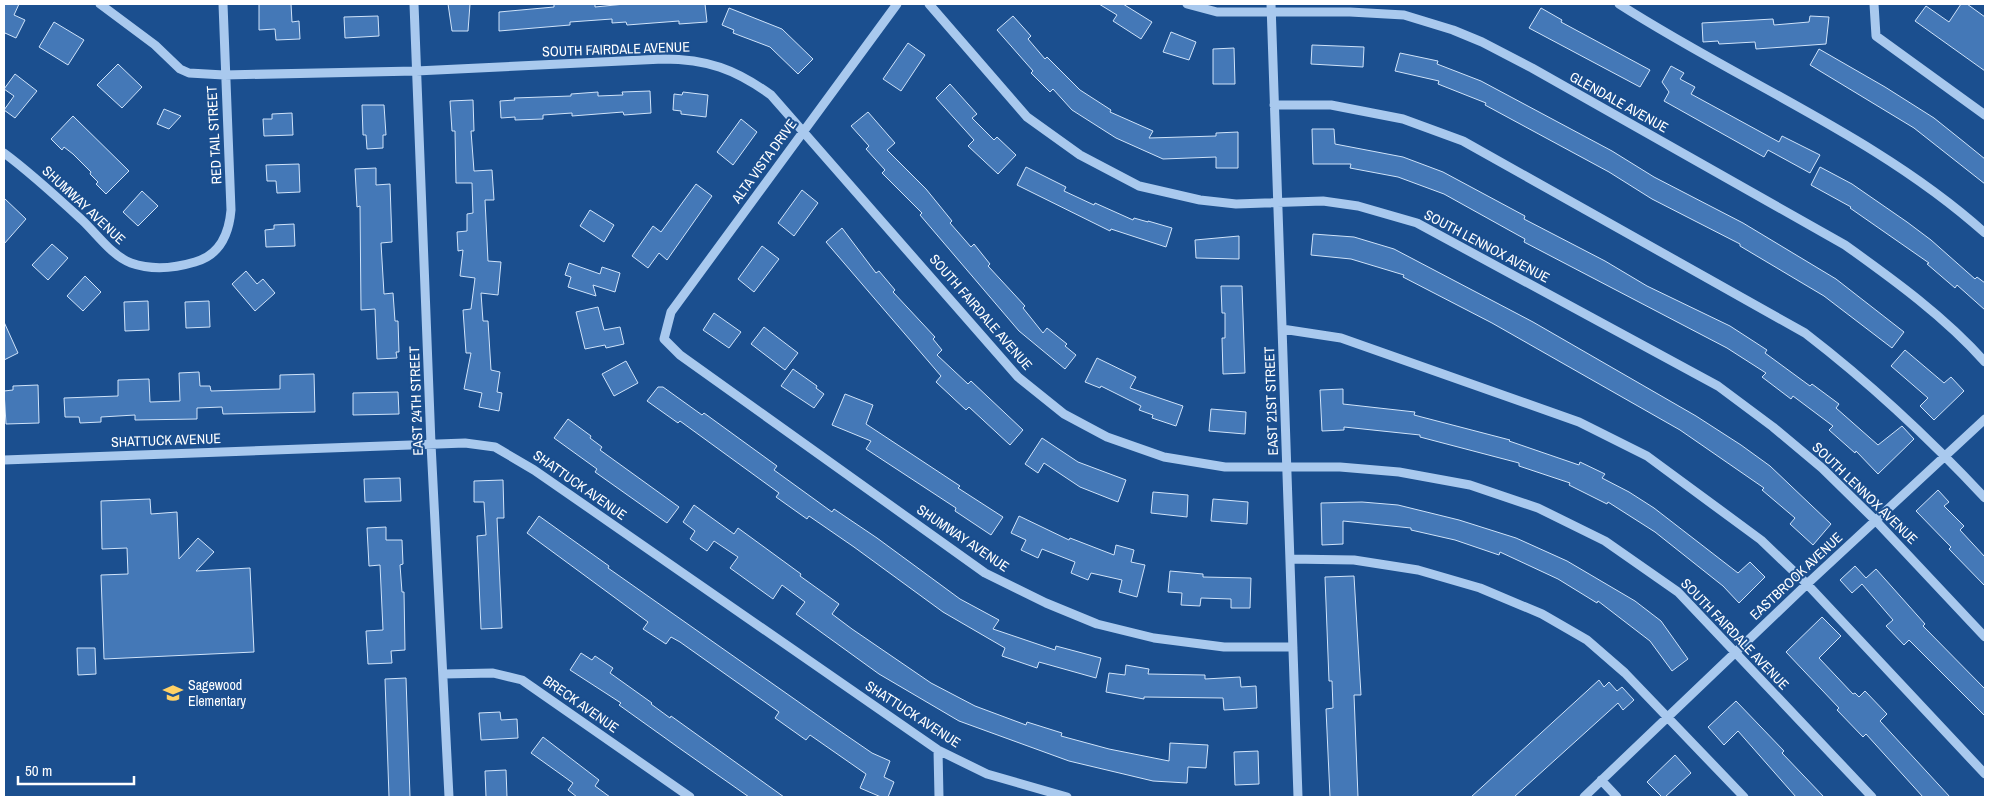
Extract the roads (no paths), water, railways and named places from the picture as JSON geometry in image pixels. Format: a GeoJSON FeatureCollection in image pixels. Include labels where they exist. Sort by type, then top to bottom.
{"type":"FeatureCollection","features":[{"type":"Feature","properties":{"kind":"street","name":"SOUTH FAIRDALE AVENUE"},"geometry":{"type":"LineString","coordinates":[[100,4],[147,39],[180,69],[189,73],[224,75],[416,71],[663,59],[702,61],[750,79],[771,95],[804,130],[1018,377],[1064,414],[1107,437],[1164,457],[1225,467],[1340,467],[1399,472],[1470,485],[1538,508],[1606,541],[1678,592],[1872,797]]}},
{"type":"Feature","properties":{"kind":"street","name":"RED TAIL STREET"},"geometry":{"type":"LineString","coordinates":[[209,257],[221,245],[227,233],[231,216],[224,75],[223,4]]}},
{"type":"Feature","properties":{"kind":"street","name":"EAST 24TH STREET"},"geometry":{"type":"LineString","coordinates":[[414,4],[431,444],[450,797]]}},
{"type":"Feature","properties":{"kind":"street","name":"ALTA VISTA DRIVE"},"geometry":{"type":"LineString","coordinates":[[664,339],[671,312],[897,4]]}},
{"type":"Feature","properties":{"kind":"street","name":"SOUTH LENNOX AVENUE"},"geometry":{"type":"LineString","coordinates":[[929,4],[1027,117],[1080,155],[1139,186],[1169,194],[1236,204],[1323,201],[1358,206],[1417,223],[1718,386],[1815,462],[1876,521],[1985,637]]}},
{"type":"Feature","properties":{"kind":"street","name":"GLENDALE AVENUE"},"geometry":{"type":"LineString","coordinates":[[1187,4],[1217,12],[1271,8],[1404,15],[1482,42],[1845,245],[1881,270],[1924,306],[1985,362]]}},
{"type":"Feature","properties":{"kind":"street"},"geometry":{"type":"LineString","coordinates":[[1619,4],[1676,40],[1883,155],[1960,210],[1985,233]]}},
{"type":"Feature","properties":{"kind":"street"},"geometry":{"type":"LineString","coordinates":[[1874,4],[1876,36],[1985,116]]}},
{"type":"Feature","properties":{"kind":"street","name":"EAST 21ST STREET"},"geometry":{"type":"LineString","coordinates":[[1271,8],[1298,797]]}},
{"type":"Feature","properties":{"kind":"street"},"geometry":{"type":"LineString","coordinates":[[1274,105],[1331,105],[1403,118],[1463,141],[1805,333],[1848,366],[1946,456],[1985,498]]}},
{"type":"Feature","properties":{"kind":"street","name":"SHUMWAY AVENUE"},"geometry":{"type":"LineString","coordinates":[[4,153],[81,219],[124,260],[140,265],[158,267],[181,265],[209,257]]}},
{"type":"Feature","properties":{"kind":"street"},"geometry":{"type":"LineString","coordinates":[[1282,329],[1341,338],[1579,422],[1655,461],[1761,540],[1807,584],[1985,774]]}},
{"type":"Feature","properties":{"kind":"street","name":"SHUMWAY AVENUE"},"geometry":{"type":"LineString","coordinates":[[664,339],[680,355],[985,573],[1046,603],[1097,624],[1154,638],[1224,647],[1293,647]]}},
{"type":"Feature","properties":{"kind":"street","name":"EASTBROOK AVENUE"},"geometry":{"type":"LineString","coordinates":[[1584,797],[1807,584],[1985,419]]}},
{"type":"Feature","properties":{"kind":"street","name":"SHATTUCK AVENUE"},"geometry":{"type":"LineString","coordinates":[[4,460],[431,444],[481,444],[516,457],[938,750],[987,774],[1067,797]]}},
{"type":"Feature","properties":{"kind":"street"},"geometry":{"type":"LineString","coordinates":[[1290,559],[1354,560],[1418,570],[1480,588],[1542,614],[1587,640],[1624,673],[1668,716],[1744,797]]}},
{"type":"Feature","properties":{"kind":"street","name":"BRECK AVENUE"},"geometry":{"type":"LineString","coordinates":[[444,674],[493,673],[522,680],[690,797]]}},
{"type":"Feature","properties":{"kind":"street"},"geometry":{"type":"LineString","coordinates":[[938,750],[939,797]]}},
{"type":"Feature","properties":{"kind":"street"},"geometry":{"type":"LineString","coordinates":[[1601,780],[1617,797]]}},
{"type":"Feature","properties":{"kind":"place","name":"Sagewood Elementary"},"geometry":{"type":"Point","coordinates":[173,693]}}]}
